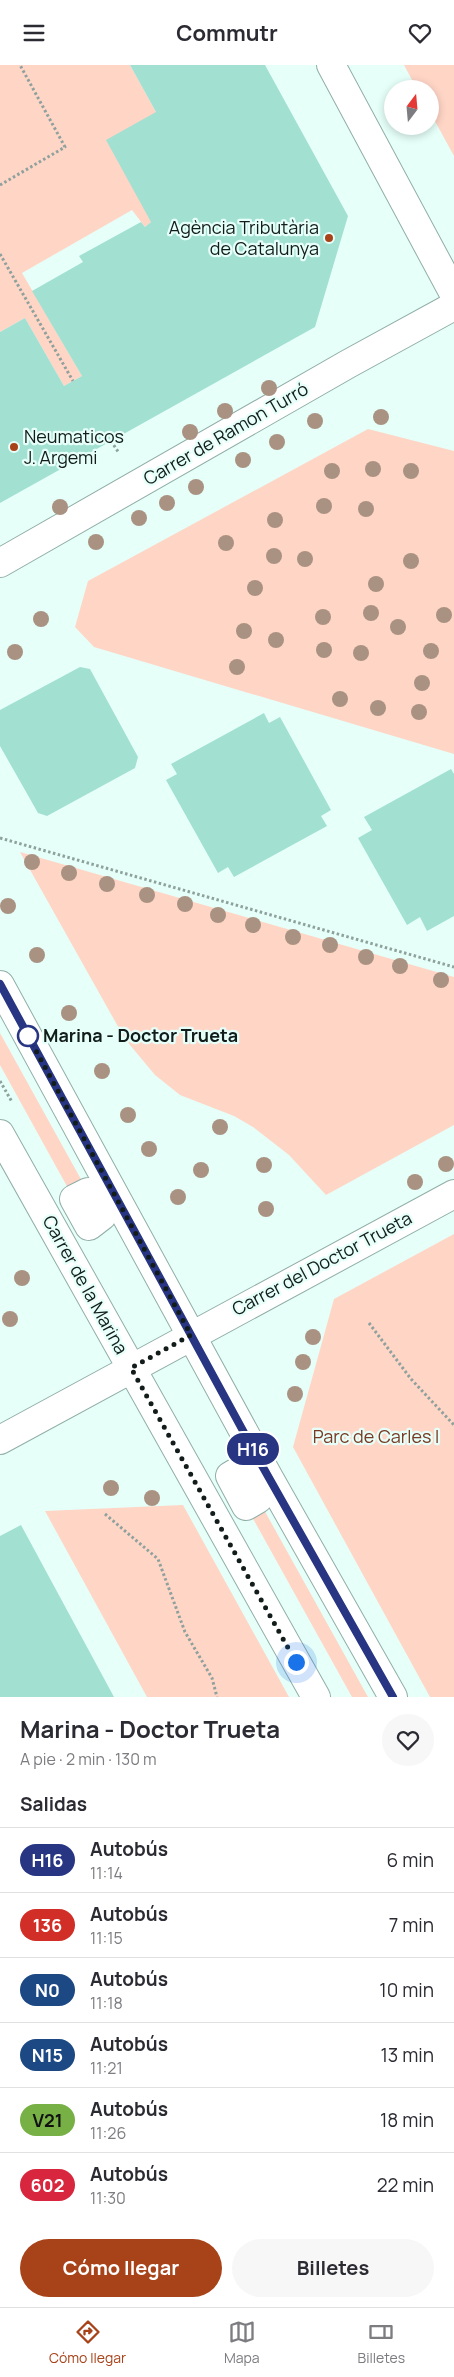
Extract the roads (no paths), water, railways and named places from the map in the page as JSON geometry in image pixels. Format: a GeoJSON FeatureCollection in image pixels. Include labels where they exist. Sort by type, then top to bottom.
{"type":"FeatureCollection","features":[{"type":"Feature","properties":{"kind":"street"},"geometry":{"type":"LineString","coordinates":[[331,65],[454,293]]}},
{"type":"Feature","properties":{"kind":"street","name":"Carrer de Ramon Turró"},"geometry":{"type":"LineString","coordinates":[[0,563],[348,363],[454,307]]}},
{"type":"Feature","properties":{"kind":"street"},"geometry":{"type":"LineString","coordinates":[[0,985],[191,1335],[393,1697]]}},
{"type":"Feature","properties":{"kind":"street","name":"Carrer de la Marina"},"geometry":{"type":"LineString","coordinates":[[0,1134],[316,1697]]}},
{"type":"Feature","properties":{"kind":"street","name":"Carrer del Doctor Trueta"},"geometry":{"type":"LineString","coordinates":[[131,1368],[454,1193]]}},
{"type":"Feature","properties":{"kind":"street"},"geometry":{"type":"LineString","coordinates":[[0,1440],[131,1368]]}},
{"type":"Feature","properties":{"kind":"place","name":"Agència Tributària de Catalunya"},"geometry":{"type":"Point","coordinates":[329,238]}},
{"type":"Feature","properties":{"kind":"place","name":"Neumaticos J. Argemi"},"geometry":{"type":"Point","coordinates":[14,447]}},
{"type":"Feature","properties":{"kind":"place","name":"Marina - Doctor Trueta"},"geometry":{"type":"Point","coordinates":[28,1036]}},
{"type":"Feature","properties":{"kind":"park label","name":"Parc de Carles I"},"geometry":{"type":"Point","coordinates":[376,1437]}}]}
